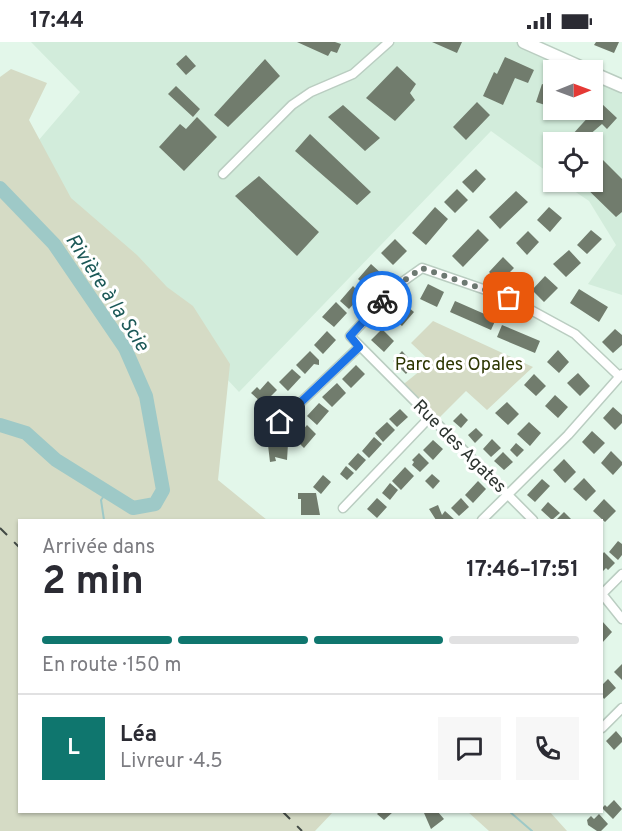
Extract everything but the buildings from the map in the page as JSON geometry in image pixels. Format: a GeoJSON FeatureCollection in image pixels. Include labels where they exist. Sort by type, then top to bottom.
{"type":"FeatureCollection","features":[{"type":"Feature","properties":{"kind":"main road"},"geometry":{"type":"LineString","coordinates":[[531,43],[566,60]]}},
{"type":"Feature","properties":{"kind":"main road"},"geometry":{"type":"LineString","coordinates":[[603,78],[622,86]]}},
{"type":"Feature","properties":{"kind":"street"},"geometry":{"type":"LineString","coordinates":[[224,174],[292,105],[311,92],[353,74],[389,42]]}},
{"type":"Feature","properties":{"kind":"street"},"geometry":{"type":"LineString","coordinates":[[280,422],[359,347],[350,336],[398,285],[422,268],[509,298],[575,334],[621,375],[568,435],[483,519]]}},
{"type":"Feature","properties":{"kind":"street","name":"Rue des Agates"},"geometry":{"type":"LineString","coordinates":[[359,347],[532,519]]}},
{"type":"Feature","properties":{"kind":"street"},"geometry":{"type":"LineString","coordinates":[[343,508],[430,417]]}},
{"type":"Feature","properties":{"kind":"street"},"geometry":{"type":"LineString","coordinates":[[603,593],[622,574]]}},
{"type":"Feature","properties":{"kind":"street"},"geometry":{"type":"LineString","coordinates":[[603,595],[622,619]]}},
{"type":"Feature","properties":{"kind":"street"},"geometry":{"type":"LineString","coordinates":[[603,727],[622,708]]}},
{"type":"Feature","properties":{"kind":"shaded area"},"geometry":{"type":"Polygon","coordinates":[[[31,42],[530,42],[571,60],[543,60],[543,120],[603,120],[603,74],[622,82],[622,295],[588,284],[616,245],[589,201],[576,192],[603,192],[603,132],[543,132],[543,169],[491,131],[239,392],[101,243],[26,155],[80,92],[31,42]]]}},
{"type":"Feature","properties":{"kind":"green space"},"geometry":{"type":"Polygon","coordinates":[[[11,69],[47,83],[29,120],[71,198],[137,255],[167,287],[193,306],[230,364],[218,480],[266,519],[18,519],[18,813],[332,813],[315,831],[0,831],[0,77],[11,69]]]}},
{"type":"Feature","properties":{"kind":"green space","name":"Parc des Opales"},"geometry":{"type":"Polygon","coordinates":[[[433,321],[533,367],[487,410],[466,391],[435,422],[400,387],[431,362],[411,343],[433,321]]]}},
{"type":"Feature","properties":{"kind":"green space"},"geometry":{"type":"Polygon","coordinates":[[[469,813],[551,813],[567,831],[489,831],[469,813]]]}},
{"type":"Feature","properties":{"kind":"waterway","name":"Rivière à la Scie"},"geometry":{"type":"LineString","coordinates":[[0,188],[54,244],[125,348],[146,396],[163,490],[155,504],[133,508],[56,460],[26,433],[0,425]]}},
{"type":"Feature","properties":{"kind":"waterway"},"geometry":{"type":"LineString","coordinates":[[104,519],[101,500],[106,493]]}},
{"type":"Feature","properties":{"kind":"waterway"},"geometry":{"type":"LineString","coordinates":[[511,813],[532,831]]}},
{"type":"Feature","properties":{"kind":"railway"},"geometry":{"type":"LineString","coordinates":[[0,528],[18,546]]}},
{"type":"Feature","properties":{"kind":"railway"},"geometry":{"type":"LineString","coordinates":[[284,813],[302,831]]}},
{"type":"Feature","properties":{"kind":"way so far"},"geometry":{"type":"LineString","coordinates":[[382,301],[410,275],[422,268],[509,298]]}},
{"type":"Feature","properties":{"kind":"route"},"geometry":{"type":"LineString","coordinates":[[280,422],[359,347],[350,336],[382,301]]}}]}
